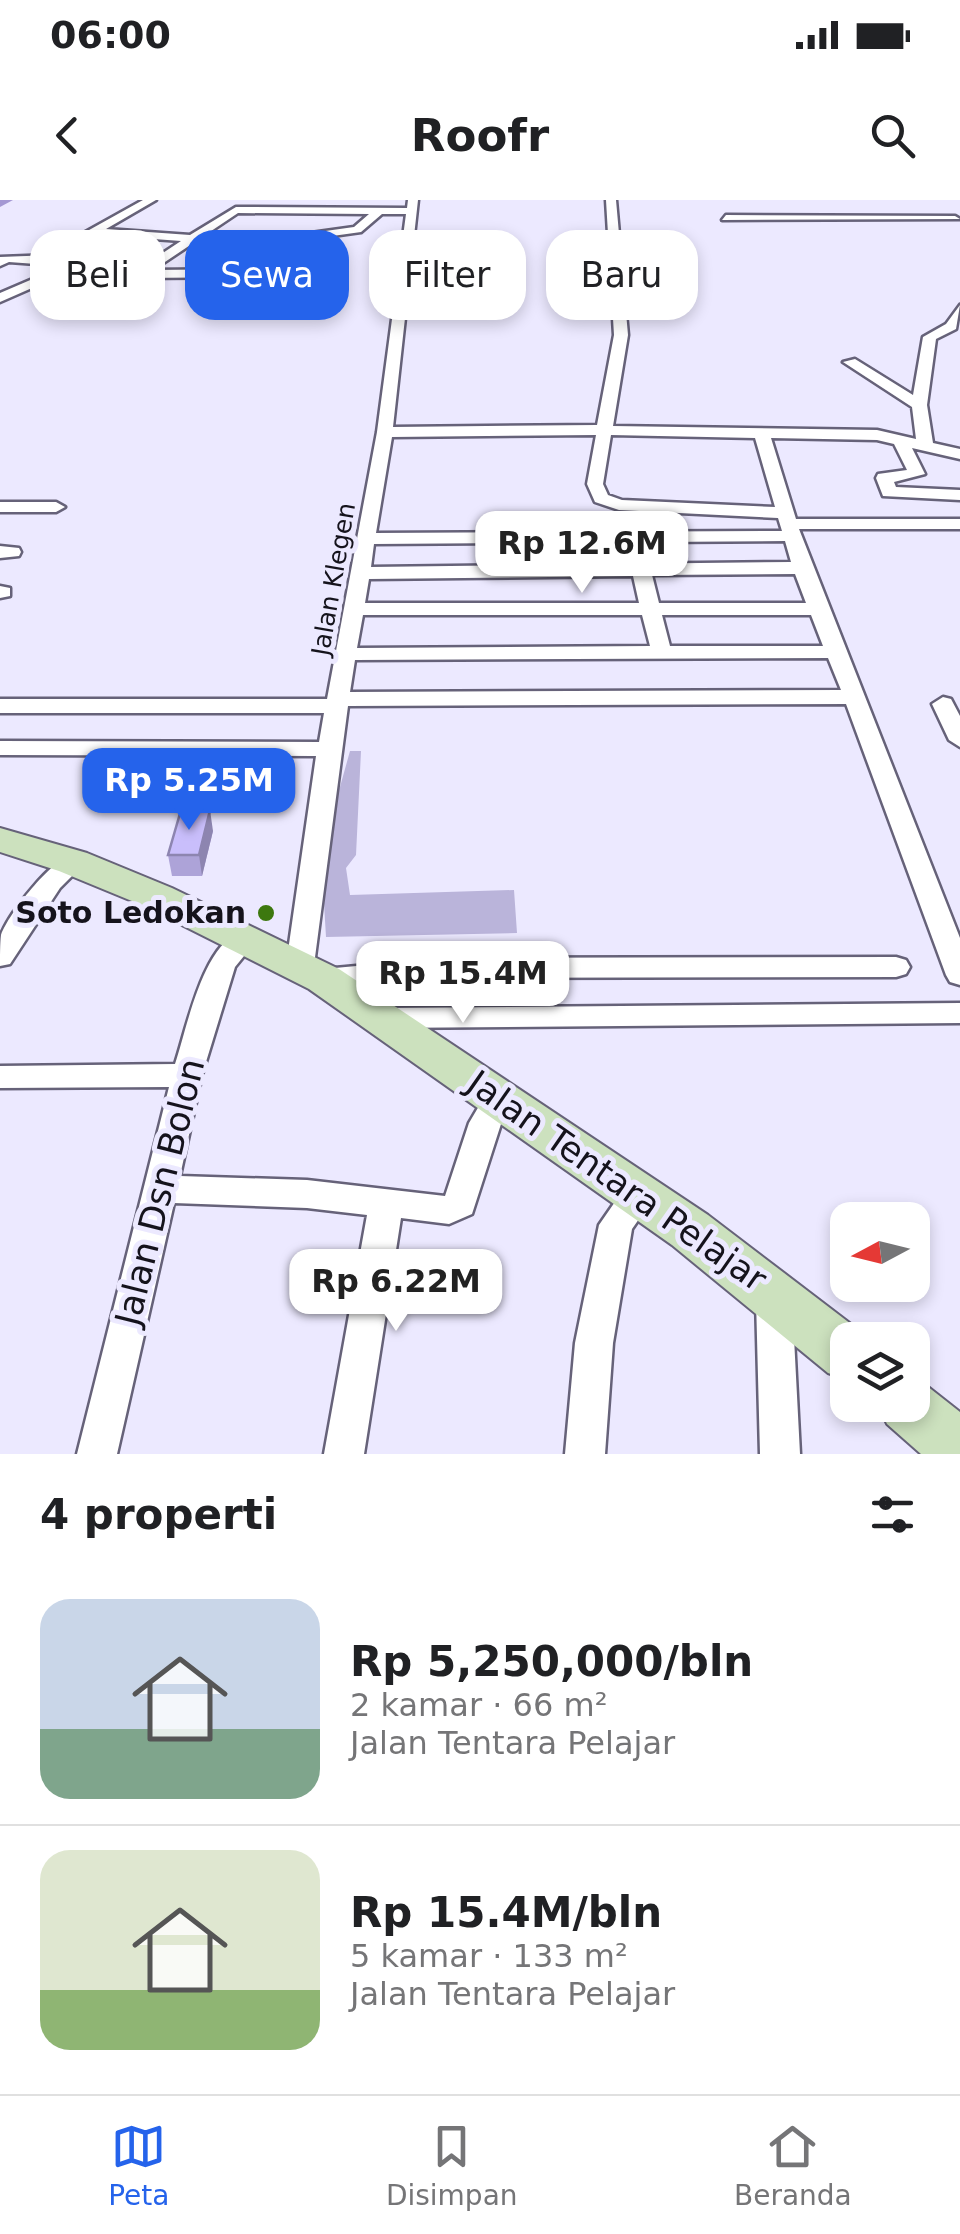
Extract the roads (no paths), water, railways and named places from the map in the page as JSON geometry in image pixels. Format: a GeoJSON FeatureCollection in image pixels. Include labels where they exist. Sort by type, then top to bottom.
{"type":"FeatureCollection","features":[{"type":"Feature","properties":{"kind":"main road","name":"Jalan Tentara Pelajar"},"geometry":{"type":"LineString","coordinates":[[0,840],[73,862],[312,972],[500,1097],[774,1293],[830,1339]]}},
{"type":"Feature","properties":{"kind":"main road"},"geometry":{"type":"LineString","coordinates":[[928,1422],[960,1449]]}},
{"type":"Feature","properties":{"kind":"street"},"geometry":{"type":"LineString","coordinates":[[98,230],[151,200]]}},
{"type":"Feature","properties":{"kind":"street"},"geometry":{"type":"LineString","coordinates":[[612,200],[621,335],[595,475],[596,492],[604,500],[619,505],[788,524]]}},
{"type":"Feature","properties":{"kind":"street"},"geometry":{"type":"LineString","coordinates":[[206,230],[234,205],[379,212],[412,206]]}},
{"type":"Feature","properties":{"kind":"street","name":"Jalan Klegen"},"geometry":{"type":"LineString","coordinates":[[312,972],[328,749],[385,432],[412,206]]}},
{"type":"Feature","properties":{"kind":"street"},"geometry":{"type":"LineString","coordinates":[[345,230],[360,228],[379,212]]}},
{"type":"Feature","properties":{"kind":"street"},"geometry":{"type":"LineString","coordinates":[[722,213],[958,223]]}},
{"type":"Feature","properties":{"kind":"street"},"geometry":{"type":"LineString","coordinates":[[912,227],[958,223]]}},
{"type":"Feature","properties":{"kind":"street"},"geometry":{"type":"LineString","coordinates":[[214,224],[232,225]]}},
{"type":"Feature","properties":{"kind":"street"},"geometry":{"type":"LineString","coordinates":[[2,259],[30,260]]}},
{"type":"Feature","properties":{"kind":"street"},"geometry":{"type":"LineString","coordinates":[[0,298],[30,285]]}},
{"type":"Feature","properties":{"kind":"street"},"geometry":{"type":"LineString","coordinates":[[960,309],[956,326],[930,337],[919,404],[931,446],[960,483]]}},
{"type":"Feature","properties":{"kind":"street"},"geometry":{"type":"LineString","coordinates":[[850,362],[919,404]]}},
{"type":"Feature","properties":{"kind":"street"},"geometry":{"type":"LineString","coordinates":[[385,432],[605,431],[899,438],[960,454]]}},
{"type":"Feature","properties":{"kind":"street"},"geometry":{"type":"LineString","coordinates":[[762,434],[802,568],[960,975]]}},
{"type":"Feature","properties":{"kind":"street"},"geometry":{"type":"LineString","coordinates":[[899,438],[917,474],[884,478],[889,492],[960,494]]}},
{"type":"Feature","properties":{"kind":"street"},"geometry":{"type":"LineString","coordinates":[[0,506],[56,506]]}},
{"type":"Feature","properties":{"kind":"street"},"geometry":{"type":"LineString","coordinates":[[366,538],[622,537],[788,524],[960,524]]}},
{"type":"Feature","properties":{"kind":"street"},"geometry":{"type":"LineString","coordinates":[[622,537],[653,610],[653,699]]}},
{"type":"Feature","properties":{"kind":"street"},"geometry":{"type":"LineString","coordinates":[[360,573],[802,568]]}},
{"type":"Feature","properties":{"kind":"street"},"geometry":{"type":"LineString","coordinates":[[354,609],[821,609]]}},
{"type":"Feature","properties":{"kind":"street"},"geometry":{"type":"LineString","coordinates":[[346,654],[835,652]]}},
{"type":"Feature","properties":{"kind":"street"},"geometry":{"type":"LineString","coordinates":[[0,706],[852,697]]}},
{"type":"Feature","properties":{"kind":"street"},"geometry":{"type":"LineString","coordinates":[[943,704],[960,740]]}},
{"type":"Feature","properties":{"kind":"street"},"geometry":{"type":"LineString","coordinates":[[0,748],[328,749]]}},
{"type":"Feature","properties":{"kind":"street"},"geometry":{"type":"LineString","coordinates":[[0,957],[51,882],[73,862]]}},
{"type":"Feature","properties":{"kind":"street","name":"Jalan Dsn Bolon"},"geometry":{"type":"LineString","coordinates":[[97,1454],[187,1075],[222,964],[243,940]]}},
{"type":"Feature","properties":{"kind":"street"},"geometry":{"type":"LineString","coordinates":[[312,972],[896,967]]}},
{"type":"Feature","properties":{"kind":"street"},"geometry":{"type":"LineString","coordinates":[[382,1018],[960,1013]]}},
{"type":"Feature","properties":{"kind":"street"},"geometry":{"type":"LineString","coordinates":[[0,1078],[187,1075]]}},
{"type":"Feature","properties":{"kind":"street"},"geometry":{"type":"LineString","coordinates":[[161,1189],[307,1194],[449,1210],[460,1204],[484,1122],[500,1097]]}},
{"type":"Feature","properties":{"kind":"street"},"geometry":{"type":"LineString","coordinates":[[585,1454],[594,1342],[616,1225],[638,1196]]}},
{"type":"Feature","properties":{"kind":"street"},"geometry":{"type":"LineString","coordinates":[[344,1454],[386,1203]]}},
{"type":"Feature","properties":{"kind":"street"},"geometry":{"type":"LineString","coordinates":[[774,1293],[780,1454]]}},
{"type":"Feature","properties":{"kind":"waterway"},"geometry":{"type":"LineString","coordinates":[[0,204],[8,200]]}},
{"type":"Feature","properties":{"kind":"place","name":"Soto Ledokan"},"geometry":{"type":"Point","coordinates":[266,913]}}]}
